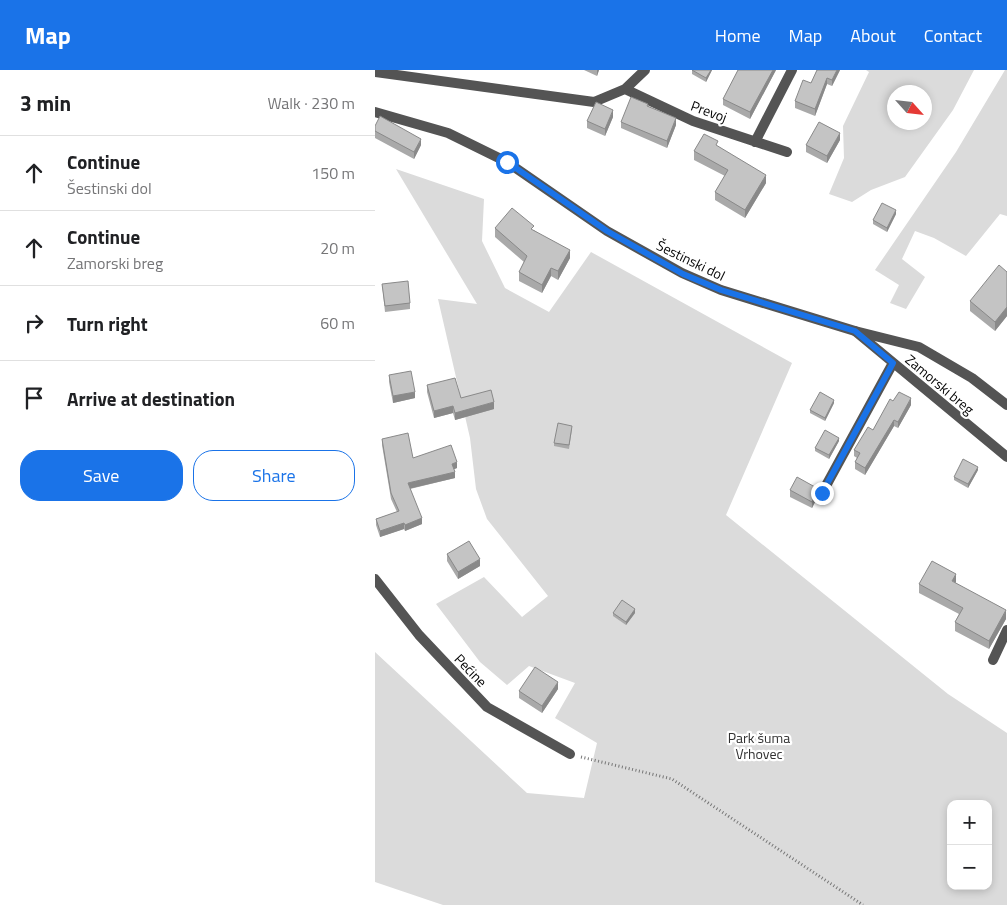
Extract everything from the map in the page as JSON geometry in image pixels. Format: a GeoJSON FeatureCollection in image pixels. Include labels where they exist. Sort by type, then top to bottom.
{"type":"FeatureCollection","features":[{"type":"Feature","properties":{"kind":"street"},"geometry":{"type":"LineString","coordinates":[[375,72],[594,102],[625,89],[645,70]]}},
{"type":"Feature","properties":{"kind":"street"},"geometry":{"type":"LineString","coordinates":[[755,142],[792,70]]}},
{"type":"Feature","properties":{"kind":"street","name":"Prevoj"},"geometry":{"type":"LineString","coordinates":[[625,89],[693,121],[787,152]]}},
{"type":"Feature","properties":{"kind":"street","name":"Šestinski dol"},"geometry":{"type":"LineString","coordinates":[[375,112],[448,133],[507,162],[607,231],[683,274],[721,290],[855,331],[919,347],[972,378],[1007,405]]}},
{"type":"Feature","properties":{"kind":"street","name":"Zamorski breg"},"geometry":{"type":"LineString","coordinates":[[855,331],[1007,457]]}},
{"type":"Feature","properties":{"kind":"street"},"geometry":{"type":"LineString","coordinates":[[822,493],[893,363]]}},
{"type":"Feature","properties":{"kind":"street","name":"Pećine"},"geometry":{"type":"LineString","coordinates":[[375,579],[419,635],[487,706],[570,754]]}},
{"type":"Feature","properties":{"kind":"street"},"geometry":{"type":"LineString","coordinates":[[993,660],[1007,630]]}},
{"type":"Feature","properties":{"kind":"path"},"geometry":{"type":"LineString","coordinates":[[570,754],[672,779],[863,905]]}},
{"type":"Feature","properties":{"kind":"green space"},"geometry":{"type":"Polygon","coordinates":[[[866,70],[974,70],[953,110],[905,177],[871,190],[852,202],[829,194],[844,158],[843,126],[869,72],[866,70]]]}},
{"type":"Feature","properties":{"kind":"green space"},"geometry":{"type":"Polygon","coordinates":[[[1005,70],[1007,70],[1007,216],[1000,214],[966,256],[934,238],[915,231],[902,259],[925,277],[906,309],[890,303],[899,285],[875,270],[956,152],[1005,70]]]}},
{"type":"Feature","properties":{"kind":"green space","name":"Park šuma Vrhovec"},"geometry":{"type":"Polygon","coordinates":[[[396,169],[484,199],[482,241],[505,288],[549,312],[591,252],[792,363],[726,515],[948,694],[1007,733],[1007,905],[443,905],[375,882],[375,652],[527,793],[584,798],[597,743],[555,718],[575,683],[529,666],[507,685],[480,662],[436,604],[484,577],[522,617],[548,596],[487,519],[476,489],[470,438],[438,299],[477,304],[396,169]]]}},
{"type":"Feature","properties":{"kind":"building"},"geometry":{"type":"Polygon","coordinates":[[[692,70],[711,70],[706,78],[692,70]]]}},
{"type":"Feature","properties":{"kind":"building"},"geometry":{"type":"Polygon","coordinates":[[[738,70],[773,70],[750,112],[723,99],[738,70]]]}},
{"type":"Feature","properties":{"kind":"building"},"geometry":{"type":"Polygon","coordinates":[[[817,70],[837,70],[832,80],[827,78],[815,109],[795,101],[803,80],[811,83],[817,70]]]}},
{"type":"Feature","properties":{"kind":"building"},"geometry":{"type":"Polygon","coordinates":[[[631,97],[676,118],[667,141],[621,122],[631,97]]]}},
{"type":"Feature","properties":{"kind":"building"},"geometry":{"type":"Polygon","coordinates":[[[596,102],[613,110],[605,129],[587,121],[596,102]]]}},
{"type":"Feature","properties":{"kind":"building"},"geometry":{"type":"Polygon","coordinates":[[[380,116],[421,139],[414,152],[375,131],[375,126],[380,116]]]}},
{"type":"Feature","properties":{"kind":"building"},"geometry":{"type":"Polygon","coordinates":[[[819,122],[840,133],[827,156],[806,145],[819,122]]]}},
{"type":"Feature","properties":{"kind":"building"},"geometry":{"type":"Polygon","coordinates":[[[704,134],[718,141],[716,145],[766,175],[745,210],[715,192],[728,170],[694,151],[704,134]]]}},
{"type":"Feature","properties":{"kind":"building"},"geometry":{"type":"Polygon","coordinates":[[[882,203],[896,210],[887,228],[873,220],[882,203]]]}},
{"type":"Feature","properties":{"kind":"building"},"geometry":{"type":"Polygon","coordinates":[[[512,208],[534,226],[531,229],[570,250],[558,271],[551,268],[542,285],[519,272],[527,256],[495,228],[512,208]]]}},
{"type":"Feature","properties":{"kind":"building"},"geometry":{"type":"Polygon","coordinates":[[[999,265],[1007,272],[1007,307],[995,322],[970,301],[999,265]]]}},
{"type":"Feature","properties":{"kind":"building"},"geometry":{"type":"Polygon","coordinates":[[[408,281],[410,303],[385,306],[382,284],[408,281]]]}},
{"type":"Feature","properties":{"kind":"building"},"geometry":{"type":"Polygon","coordinates":[[[411,371],[415,392],[393,396],[389,375],[411,371]]]}},
{"type":"Feature","properties":{"kind":"building"},"geometry":{"type":"Polygon","coordinates":[[[455,378],[461,398],[491,390],[494,402],[455,413],[453,406],[434,411],[427,385],[455,378]]]}},
{"type":"Feature","properties":{"kind":"building"},"geometry":{"type":"Polygon","coordinates":[[[820,392],[834,400],[825,418],[810,410],[820,392]]]}},
{"type":"Feature","properties":{"kind":"building"},"geometry":{"type":"Polygon","coordinates":[[[899,392],[911,398],[898,422],[894,420],[865,468],[855,462],[860,453],[854,450],[868,427],[873,430],[890,399],[893,401],[899,392]]]}},
{"type":"Feature","properties":{"kind":"building"},"geometry":{"type":"Polygon","coordinates":[[[558,423],[572,426],[569,445],[554,443],[558,423]]]}},
{"type":"Feature","properties":{"kind":"building"},"geometry":{"type":"Polygon","coordinates":[[[825,430],[839,438],[829,455],[815,448],[825,430]]]}},
{"type":"Feature","properties":{"kind":"building"},"geometry":{"type":"Polygon","coordinates":[[[408,433],[413,458],[451,445],[457,462],[452,464],[455,472],[408,483],[422,518],[405,525],[404,523],[380,531],[376,519],[399,511],[391,493],[382,439],[408,433]]]}},
{"type":"Feature","properties":{"kind":"building"},"geometry":{"type":"Polygon","coordinates":[[[963,459],[978,467],[968,484],[954,477],[963,459]]]}},
{"type":"Feature","properties":{"kind":"building"},"geometry":{"type":"Polygon","coordinates":[[[797,477],[815,487],[817,491],[812,502],[790,490],[797,477]]]}},
{"type":"Feature","properties":{"kind":"building"},"geometry":{"type":"Polygon","coordinates":[[[469,541],[480,559],[458,572],[447,554],[469,541]]]}},
{"type":"Feature","properties":{"kind":"building"},"geometry":{"type":"Polygon","coordinates":[[[932,561],[956,574],[952,581],[1006,610],[989,641],[955,622],[963,608],[919,584],[932,561]]]}},
{"type":"Feature","properties":{"kind":"building"},"geometry":{"type":"Polygon","coordinates":[[[622,600],[635,609],[626,622],[613,613],[622,600]]]}},
{"type":"Feature","properties":{"kind":"building"},"geometry":{"type":"Polygon","coordinates":[[[535,667],[558,682],[542,706],[519,691],[535,667]]]}},
{"type":"Feature","properties":{"kind":"route"},"geometry":{"type":"LineString","coordinates":[[507,162],[607,231],[683,274],[721,290],[855,331],[893,363],[822,493]]}}]}
